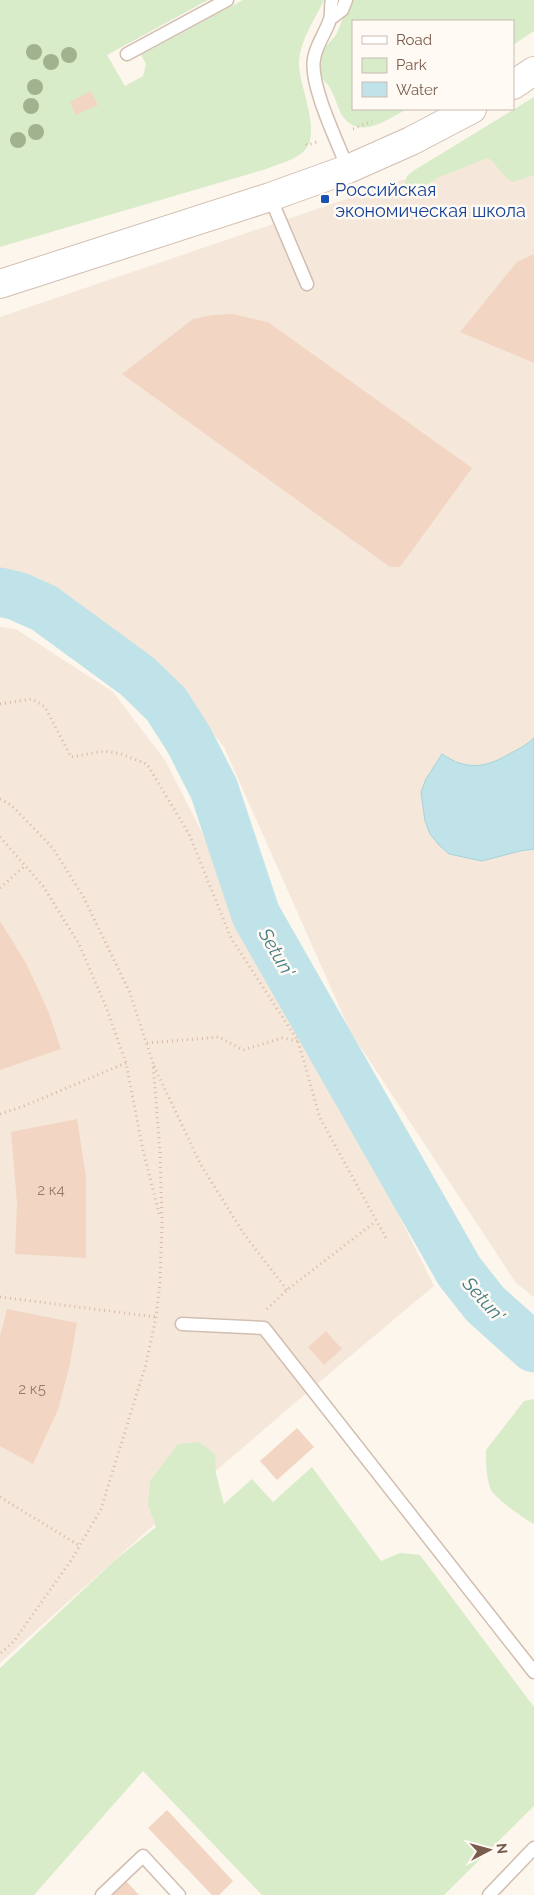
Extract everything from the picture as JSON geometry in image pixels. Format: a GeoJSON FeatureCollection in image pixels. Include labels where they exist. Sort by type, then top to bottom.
{"type":"FeatureCollection","features":[{"type":"Feature","properties":{"kind":"street"},"geometry":{"type":"LineString","coordinates":[[514,84],[534,71]]}},
{"type":"Feature","properties":{"kind":"street"},"geometry":{"type":"LineString","coordinates":[[0,284],[270,197],[348,169],[411,141],[470,110]]}},
{"type":"Feature","properties":{"kind":"lane"},"geometry":{"type":"LineString","coordinates":[[127,54],[227,0]]}},
{"type":"Feature","properties":{"kind":"lane"},"geometry":{"type":"LineString","coordinates":[[332,0],[330,18],[313,60],[320,98],[348,169]]}},
{"type":"Feature","properties":{"kind":"lane"},"geometry":{"type":"LineString","coordinates":[[330,18],[342,10],[346,0]]}},
{"type":"Feature","properties":{"kind":"lane"},"geometry":{"type":"LineString","coordinates":[[270,197],[307,284]]}},
{"type":"Feature","properties":{"kind":"lane"},"geometry":{"type":"LineString","coordinates":[[182,1324],[264,1328],[534,1672]]}},
{"type":"Feature","properties":{"kind":"lane"},"geometry":{"type":"LineString","coordinates":[[489,1895],[534,1848]]}},
{"type":"Feature","properties":{"kind":"lane"},"geometry":{"type":"LineString","coordinates":[[102,1895],[143,1856],[179,1895]]}},
{"type":"Feature","properties":{"kind":"path"},"geometry":{"type":"LineString","coordinates":[[0,704],[32,699],[45,707],[71,757],[105,752],[121,754],[147,764],[189,834],[231,938],[298,1041],[320,1118],[386,1238]]}},
{"type":"Feature","properties":{"kind":"path"},"geometry":{"type":"LineString","coordinates":[[0,799],[11,805],[52,847],[83,896],[130,993],[153,1063],[200,1165],[244,1234],[288,1290]]}},
{"type":"Feature","properties":{"kind":"path"},"geometry":{"type":"LineString","coordinates":[[0,837],[43,886],[79,944],[108,1012],[126,1062],[143,1150],[162,1223]]}},
{"type":"Feature","properties":{"kind":"path"},"geometry":{"type":"LineString","coordinates":[[0,888],[26,865]]}},
{"type":"Feature","properties":{"kind":"path"},"geometry":{"type":"LineString","coordinates":[[147,1043],[219,1037],[243,1050],[282,1038],[298,1041]]}},
{"type":"Feature","properties":{"kind":"path"},"geometry":{"type":"LineString","coordinates":[[0,1114],[24,1106],[126,1062]]}},
{"type":"Feature","properties":{"kind":"path"},"geometry":{"type":"LineString","coordinates":[[0,1654],[14,1641],[80,1546],[101,1509],[146,1364],[156,1317],[160,1284],[162,1223],[160,1152],[153,1063]]}},
{"type":"Feature","properties":{"kind":"path"},"geometry":{"type":"LineString","coordinates":[[263,1311],[376,1221]]}},
{"type":"Feature","properties":{"kind":"path"},"geometry":{"type":"LineString","coordinates":[[0,1297],[156,1317]]}},
{"type":"Feature","properties":{"kind":"path"},"geometry":{"type":"LineString","coordinates":[[0,1497],[80,1546]]}},
{"type":"Feature","properties":{"kind":"shaded area"},"geometry":{"type":"Polygon","coordinates":[[[534,106],[534,1297],[516,1283],[350,1031],[224,747],[150,655],[39,578],[0,570],[0,317],[417,175],[534,106]]]}},
{"type":"Feature","properties":{"kind":"shaded area"},"geometry":{"type":"Polygon","coordinates":[[[0,627],[16,629],[113,692],[165,760],[206,840],[252,940],[303,1023],[434,1286],[176,1505],[0,1663],[0,627]]]}},
{"type":"Feature","properties":{"kind":"green space"},"geometry":{"type":"Polygon","coordinates":[[[0,0],[208,0],[107,55],[125,86],[143,76],[146,64],[141,55],[243,0],[324,0],[305,37],[299,60],[299,70],[311,122],[311,134],[308,145],[298,156],[266,169],[0,247],[0,0]]]}},
{"type":"Feature","properties":{"kind":"green space"},"geometry":{"type":"Polygon","coordinates":[[[351,0],[534,0],[534,31],[514,44],[514,20],[352,20],[352,110],[405,110],[372,126],[355,126],[347,121],[340,112],[330,88],[319,75],[322,53],[336,35],[351,0]]]}},
{"type":"Feature","properties":{"kind":"green space"},"geometry":{"type":"Polygon","coordinates":[[[534,97],[534,175],[513,182],[488,158],[439,177],[421,188],[407,190],[405,183],[407,176],[413,171],[534,97]]]}},
{"type":"Feature","properties":{"kind":"green space"},"geometry":{"type":"Polygon","coordinates":[[[534,1399],[534,1524],[501,1501],[493,1493],[486,1466],[486,1450],[524,1401],[534,1399]]]}},
{"type":"Feature","properties":{"kind":"green space"},"geometry":{"type":"Polygon","coordinates":[[[199,1442],[215,1454],[216,1474],[224,1504],[252,1479],[273,1502],[312,1467],[381,1561],[400,1553],[420,1555],[534,1707],[534,1806],[444,1895],[262,1895],[143,1771],[34,1895],[0,1895],[0,1668],[115,1560],[156,1527],[148,1505],[150,1481],[178,1444],[199,1442]]]}},
{"type":"Feature","properties":{"kind":"water"},"geometry":{"type":"Polygon","coordinates":[[[534,738],[534,849],[482,861],[449,854],[430,834],[425,821],[421,792],[426,779],[442,754],[468,765],[485,764],[502,758],[534,738]]]}},
{"type":"Feature","properties":{"kind":"building"},"geometry":{"type":"Polygon","coordinates":[[[91,91],[98,105],[76,115],[70,102],[91,91]]]}},
{"type":"Feature","properties":{"kind":"building"},"geometry":{"type":"Polygon","coordinates":[[[534,254],[534,363],[460,332],[517,262],[534,254]]]}},
{"type":"Feature","properties":{"kind":"building"},"geometry":{"type":"Polygon","coordinates":[[[232,314],[268,322],[472,468],[400,567],[390,567],[122,374],[193,319],[212,315],[232,314]]]}},
{"type":"Feature","properties":{"kind":"building"},"geometry":{"type":"Polygon","coordinates":[[[0,921],[26,963],[49,1013],[61,1049],[0,1070],[0,921]]]}},
{"type":"Feature","properties":{"kind":"building"},"geometry":{"type":"Polygon","coordinates":[[[77,1119],[86,1177],[86,1258],[15,1254],[17,1203],[11,1132],[77,1119]]]}},
{"type":"Feature","properties":{"kind":"building"},"geometry":{"type":"Polygon","coordinates":[[[7,1309],[77,1323],[69,1368],[58,1410],[33,1464],[0,1446],[0,1336],[7,1309]]]}},
{"type":"Feature","properties":{"kind":"building"},"geometry":{"type":"Polygon","coordinates":[[[326,1331],[342,1349],[324,1365],[308,1347],[326,1331]]]}},
{"type":"Feature","properties":{"kind":"building"},"geometry":{"type":"Polygon","coordinates":[[[297,1428],[314,1447],[277,1480],[260,1461],[297,1428]]]}},
{"type":"Feature","properties":{"kind":"building"},"geometry":{"type":"Polygon","coordinates":[[[167,1810],[233,1881],[219,1895],[212,1895],[148,1828],[167,1810]]]}},
{"type":"Feature","properties":{"kind":"building"},"geometry":{"type":"Polygon","coordinates":[[[126,1881],[139,1895],[111,1895],[126,1881]]]}},
{"type":"Feature","properties":{"kind":"waterway","name":"Setun'"},"geometry":{"type":"LineString","coordinates":[[0,592],[17,596],[44,608],[137,676],[166,704],[189,740],[214,789],[256,915],[459,1271],[485,1304],[534,1348]]}},
{"type":"Feature","properties":{"kind":"place","name":"Российская экономическая школа"},"geometry":{"type":"Point","coordinates":[325,199]}}]}
